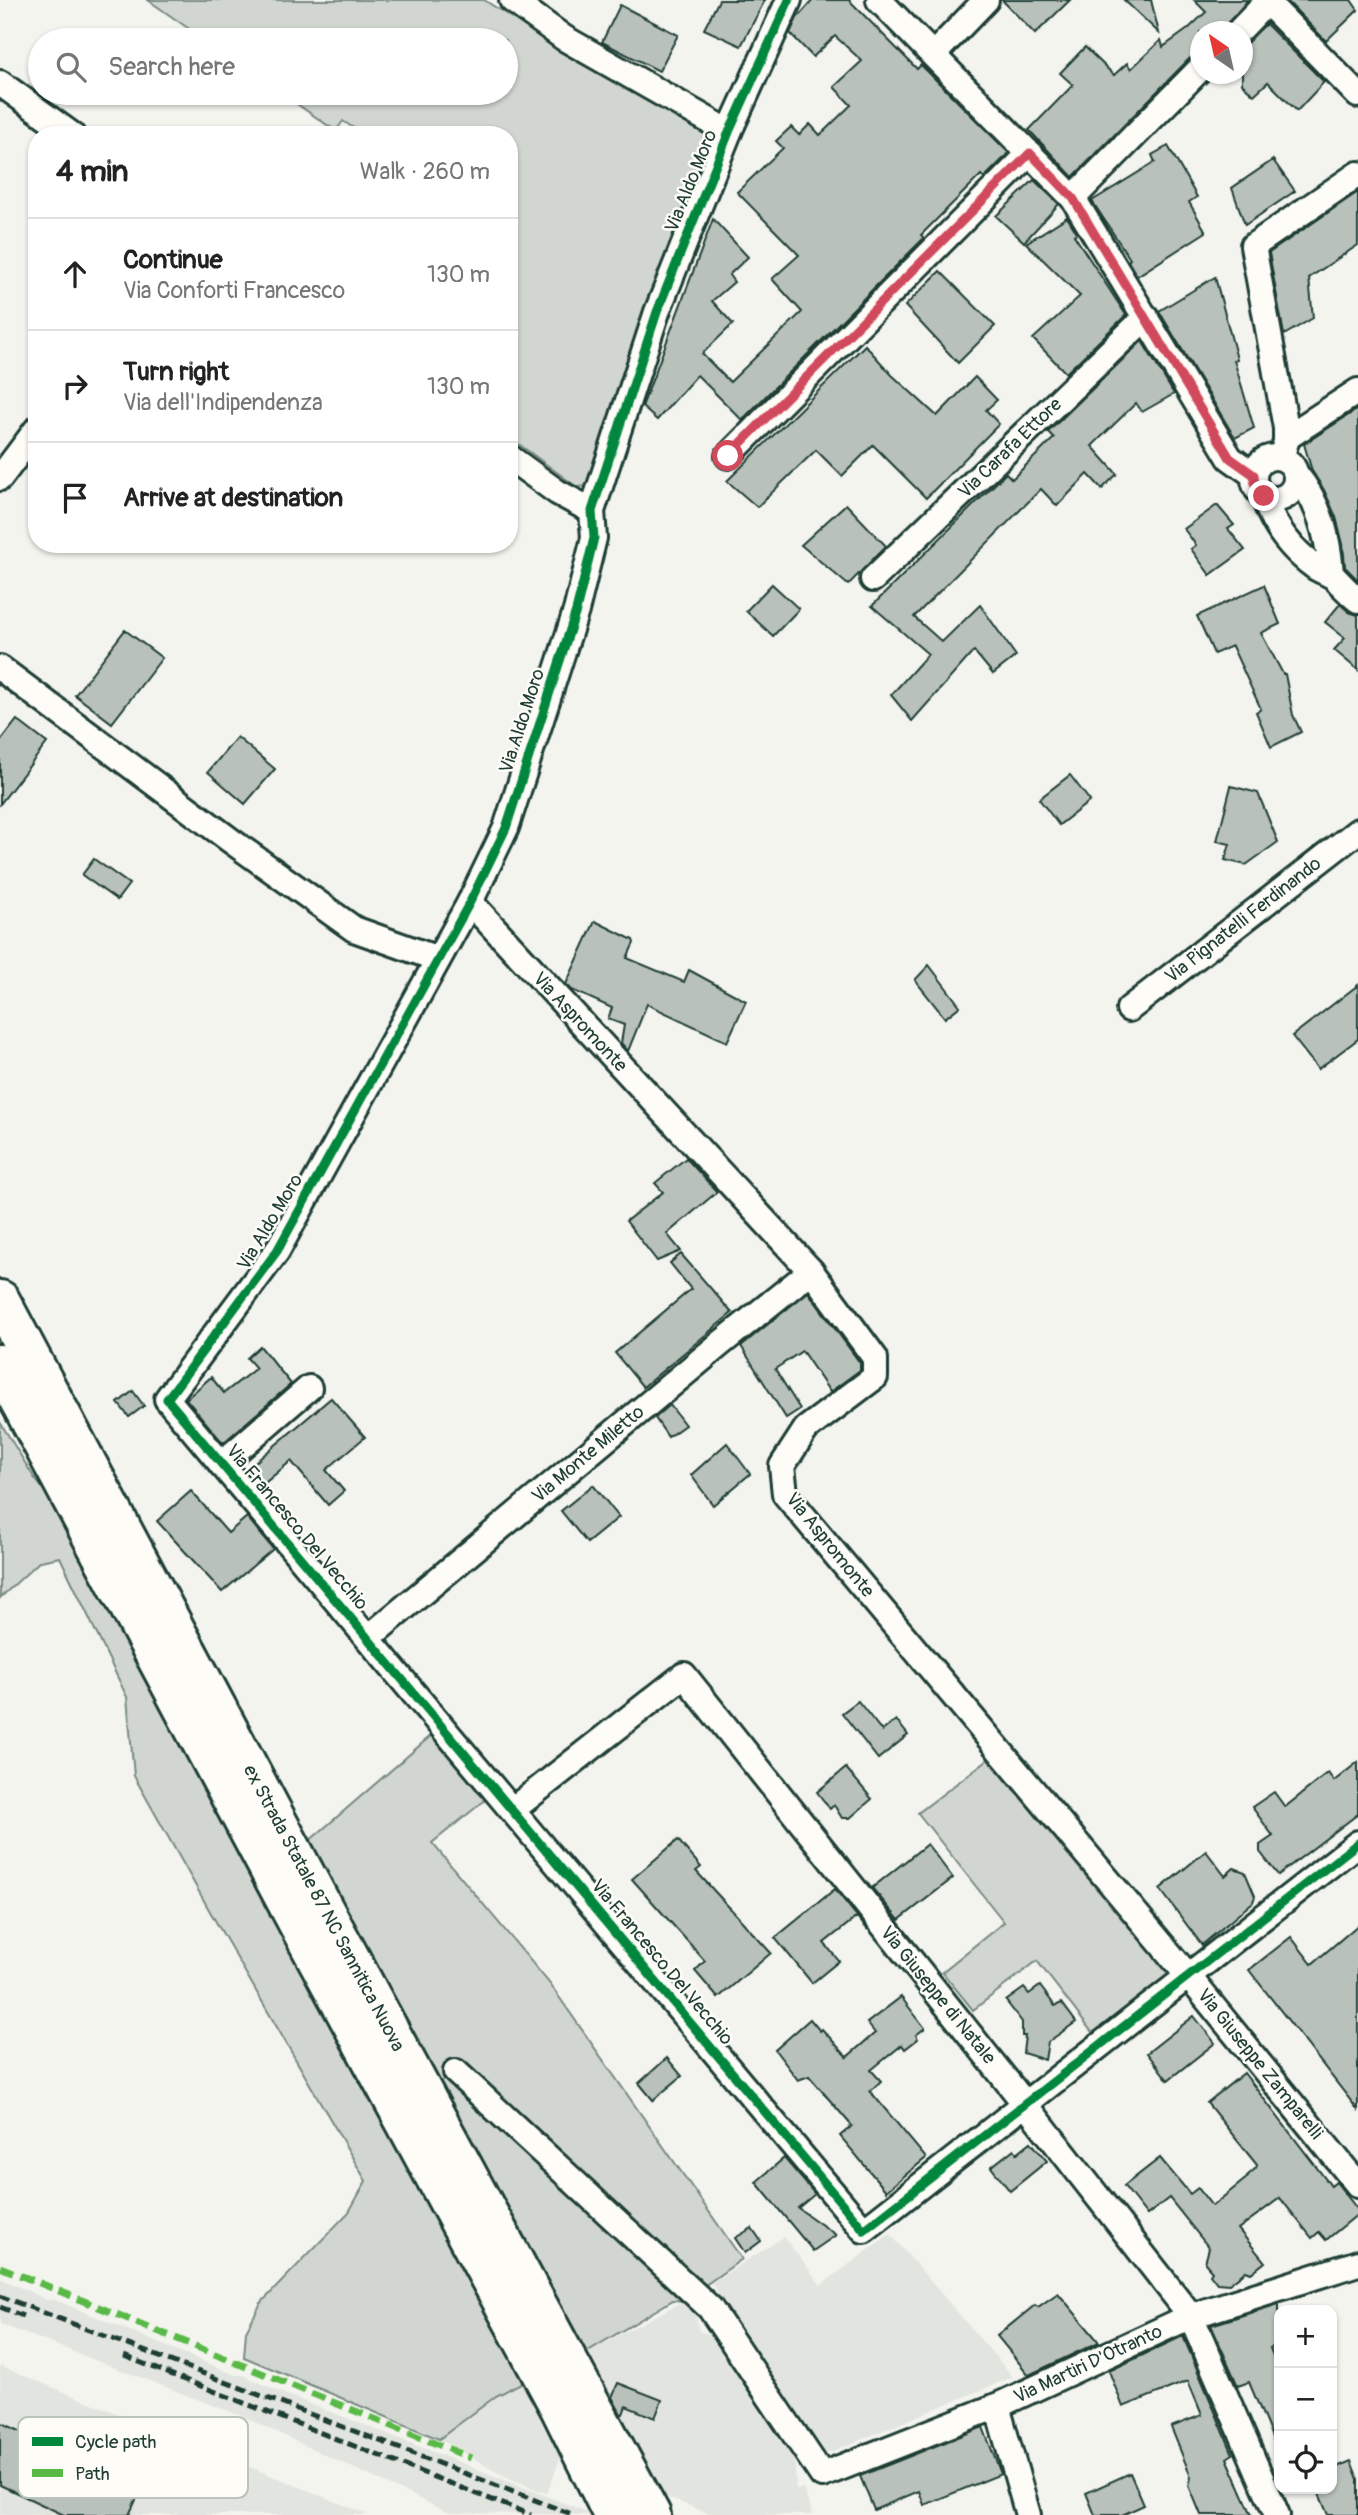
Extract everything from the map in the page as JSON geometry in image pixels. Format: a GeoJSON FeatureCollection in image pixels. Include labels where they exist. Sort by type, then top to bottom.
{"type":"FeatureCollection","features":[{"type":"Feature","properties":{"kind":"highway","name":"ex Strada Statale 87 NC Sannitica Nuova"},"geometry":{"type":"LineString","coordinates":[[0,1300],[613,2515]]}},
{"type":"Feature","properties":{"kind":"highway","name":"ex Strada Statale 87 NC Sannitica Nuova"},"geometry":{"type":"LineString","coordinates":[[0,1364],[651,2515]]}},
{"type":"Feature","properties":{"kind":"street"},"geometry":{"type":"LineString","coordinates":[[512,0],[564,38],[729,132]]}},
{"type":"Feature","properties":{"kind":"street","name":"Via Aldo Moro"},"geometry":{"type":"LineString","coordinates":[[167,1399],[277,1251],[470,902],[506,828],[576,611],[594,538],[592,510],[657,312],[729,132],[789,0]]}},
{"type":"Feature","properties":{"kind":"street"},"geometry":{"type":"LineString","coordinates":[[879,0],[1073,198],[1230,458],[1271,499],[1285,497],[1294,487],[1252,246],[1358,174]]}},
{"type":"Feature","properties":{"kind":"street"},"geometry":{"type":"LineString","coordinates":[[934,54],[986,0]]}},
{"type":"Feature","properties":{"kind":"street"},"geometry":{"type":"LineString","coordinates":[[1248,21],[1266,1],[1358,95]]}},
{"type":"Feature","properties":{"kind":"street"},"geometry":{"type":"LineString","coordinates":[[1073,198],[1190,79]]}},
{"type":"Feature","properties":{"kind":"street"},"geometry":{"type":"LineString","coordinates":[[0,83],[28,103]]}},
{"type":"Feature","properties":{"kind":"street"},"geometry":{"type":"LineString","coordinates":[[30,105],[60,126]]}},
{"type":"Feature","properties":{"kind":"street"},"geometry":{"type":"LineString","coordinates":[[728,456],[1030,153]]}},
{"type":"Feature","properties":{"kind":"street","name":"Via Carafa Ettore"},"geometry":{"type":"LineString","coordinates":[[873,579],[1146,317]]}},
{"type":"Feature","properties":{"kind":"street"},"geometry":{"type":"LineString","coordinates":[[1349,588],[1311,564],[1286,539],[1270,517],[1259,486],[1258,465],[1270,457],[1288,456],[1358,391]]}},
{"type":"Feature","properties":{"kind":"street"},"geometry":{"type":"LineString","coordinates":[[0,478],[28,441]]}},
{"type":"Feature","properties":{"kind":"street"},"geometry":{"type":"LineString","coordinates":[[1288,456],[1307,487],[1329,551],[1349,588]]}},
{"type":"Feature","properties":{"kind":"street"},"geometry":{"type":"LineString","coordinates":[[518,464],[557,492],[592,510]]}},
{"type":"Feature","properties":{"kind":"street"},"geometry":{"type":"LineString","coordinates":[[0,668],[354,929],[438,960]]}},
{"type":"Feature","properties":{"kind":"street","name":"Via Pignatelli Ferdinando"},"geometry":{"type":"LineString","coordinates":[[1129,1009],[1358,831]]}},
{"type":"Feature","properties":{"kind":"street","name":"Via Aspromonte"},"geometry":{"type":"LineString","coordinates":[[470,902],[811,1271],[875,1358],[875,1377],[806,1429],[782,1466],[785,1494],[1189,1977]]}},
{"type":"Feature","properties":{"kind":"street","name":"Via Monte Miletto"},"geometry":{"type":"LineString","coordinates":[[368,1638],[811,1271]]}},
{"type":"Feature","properties":{"kind":"street"},"geometry":{"type":"LineString","coordinates":[[222,1464],[309,1388]]}},
{"type":"Feature","properties":{"kind":"street","name":"Via Francesco Del Vecchio"},"geometry":{"type":"LineString","coordinates":[[167,1399],[864,2230],[1358,1843]]}},
{"type":"Feature","properties":{"kind":"street","name":"Via Giuseppe di Natale"},"geometry":{"type":"LineString","coordinates":[[512,1810],[684,1675],[1191,2316],[1277,2515]]}},
{"type":"Feature","properties":{"kind":"street","name":"Via Giuseppe Zamparelli"},"geometry":{"type":"LineString","coordinates":[[1189,1977],[1349,2155],[1358,2185]]}},
{"type":"Feature","properties":{"kind":"street","name":"Via Martiri D'Otranto"},"geometry":{"type":"LineString","coordinates":[[456,2072],[710,2308],[822,2475],[997,2406],[1191,2316],[1358,2263]]}},
{"type":"Feature","properties":{"kind":"street"},"geometry":{"type":"LineString","coordinates":[[997,2406],[1028,2515]]}},
{"type":"Feature","properties":{"kind":"shaded area"},"geometry":{"type":"Polygon","coordinates":[[[148,0],[484,0],[587,66],[704,129],[709,137],[707,148],[642,317],[591,486],[577,487],[518,444],[518,126],[350,126],[343,121],[340,126],[329,126],[298,105],[518,105],[518,28],[188,28],[148,0]]]}},
{"type":"Feature","properties":{"kind":"shaded area"},"geometry":{"type":"Polygon","coordinates":[[[0,1422],[35,1479],[57,1504],[308,1842],[433,1734],[489,1797],[432,1843],[550,1984],[742,2259],[683,2301],[673,2300],[578,2357],[496,2396],[439,2439],[244,2357],[246,2331],[261,2303],[349,2212],[366,2181],[134,1776],[127,1697],[60,1557],[40,1561],[0,1598],[0,1422]]]}},
{"type":"Feature","properties":{"kind":"shaded area"},"geometry":{"type":"Polygon","coordinates":[[[995,1754],[1174,1974],[1095,2036],[1037,1961],[973,2010],[942,1972],[1004,1922],[918,1813],[995,1754]]]}},
{"type":"Feature","properties":{"kind":"shaded area"},"geometry":{"type":"Polygon","coordinates":[[[890,2234],[1013,2377],[821,2456],[725,2314],[712,2282],[784,2237],[821,2285],[890,2234]]]}},
{"type":"Feature","properties":{"kind":"shaded area"},"geometry":{"type":"Polygon","coordinates":[[[0,2278],[47,2300],[53,2299],[236,2375],[244,2375],[275,2390],[595,2515],[449,2513],[248,2417],[0,2324],[0,2278]]]}},
{"type":"Feature","properties":{"kind":"shaded area"},"geometry":{"type":"Polygon","coordinates":[[[683,2301],[696,2316],[699,2331],[712,2335],[795,2463],[796,2490],[803,2488],[813,2515],[712,2515],[561,2456],[547,2494],[502,2475],[439,2439],[471,2413],[522,2381],[578,2357],[683,2301]]]}},
{"type":"Feature","properties":{"kind":"shaded area"},"geometry":{"type":"Polygon","coordinates":[[[0,2366],[126,2417],[18,2417],[18,2498],[248,2498],[248,2466],[369,2515],[0,2515],[0,2366]]]}},
{"type":"Feature","properties":{"kind":"building"},"geometry":{"type":"Polygon","coordinates":[[[719,0],[765,0],[741,46],[704,29],[719,0]]]}},
{"type":"Feature","properties":{"kind":"building"},"geometry":{"type":"Polygon","coordinates":[[[813,0],[849,0],[917,69],[921,65],[1009,153],[984,178],[981,175],[921,235],[924,238],[742,420],[697,375],[657,420],[642,407],[713,219],[748,257],[729,275],[734,282],[712,301],[733,324],[702,354],[730,382],[802,312],[772,279],[799,255],[737,192],[783,148],[776,141],[791,127],[799,135],[810,124],[820,135],[851,105],[834,87],[862,61],[835,36],[813,57],[790,33],[797,18],[813,0]]]}},
{"type":"Feature","properties":{"kind":"building"},"geometry":{"type":"Polygon","coordinates":[[[1002,0],[1070,0],[1035,34],[1002,0]]]}},
{"type":"Feature","properties":{"kind":"building"},"geometry":{"type":"Polygon","coordinates":[[[1124,0],[1151,0],[1159,33],[1124,0]]]}},
{"type":"Feature","properties":{"kind":"building"},"geometry":{"type":"Polygon","coordinates":[[[1194,0],[1248,0],[1230,21],[1196,21],[1206,12],[1194,0]]]}},
{"type":"Feature","properties":{"kind":"building"},"geometry":{"type":"Polygon","coordinates":[[[1286,0],[1351,0],[1358,10],[1326,41],[1286,0]]]}},
{"type":"Feature","properties":{"kind":"building"},"geometry":{"type":"Polygon","coordinates":[[[620,5],[678,35],[659,71],[602,42],[620,5]]]}},
{"type":"Feature","properties":{"kind":"building"},"geometry":{"type":"Polygon","coordinates":[[[1266,24],[1324,82],[1297,111],[1268,82],[1254,95],[1242,84],[1253,84],[1253,36],[1266,24]]]}},
{"type":"Feature","properties":{"kind":"building"},"geometry":{"type":"Polygon","coordinates":[[[1190,27],[1190,58],[1073,177],[1029,130],[1073,85],[1060,73],[1085,47],[1114,75],[1127,63],[1131,69],[1161,40],[1163,47],[1190,27]]]}},
{"type":"Feature","properties":{"kind":"building"},"geometry":{"type":"Polygon","coordinates":[[[1168,146],[1197,197],[1189,202],[1206,232],[1137,276],[1128,261],[1130,259],[1092,201],[1155,162],[1152,155],[1168,146]]]}},
{"type":"Feature","properties":{"kind":"building"},"geometry":{"type":"Polygon","coordinates":[[[1273,160],[1295,191],[1245,225],[1232,188],[1273,160]]]}},
{"type":"Feature","properties":{"kind":"building"},"geometry":{"type":"Polygon","coordinates":[[[1034,180],[1059,204],[1024,242],[996,216],[1034,180]]]}},
{"type":"Feature","properties":{"kind":"building"},"geometry":{"type":"Polygon","coordinates":[[[1358,192],[1358,245],[1309,278],[1313,318],[1284,335],[1269,253],[1358,192]]]}},
{"type":"Feature","properties":{"kind":"building"},"geometry":{"type":"Polygon","coordinates":[[[1067,217],[1077,233],[1074,235],[1126,315],[1066,373],[1033,339],[1080,296],[1026,243],[1067,217]]]}},
{"type":"Feature","properties":{"kind":"building"},"geometry":{"type":"Polygon","coordinates":[[[940,271],[995,326],[958,363],[905,306],[940,271]]]}},
{"type":"Feature","properties":{"kind":"building"},"geometry":{"type":"Polygon","coordinates":[[[1215,277],[1237,359],[1234,360],[1254,428],[1235,438],[1159,311],[1215,277]]]}},
{"type":"Feature","properties":{"kind":"building"},"geometry":{"type":"Polygon","coordinates":[[[1142,341],[1174,394],[1142,412],[1136,403],[1092,446],[1117,474],[1102,489],[1088,474],[1057,506],[1041,489],[914,617],[942,642],[980,605],[1016,656],[993,674],[974,651],[912,721],[891,695],[928,654],[872,606],[1006,473],[1012,479],[1054,438],[1048,432],[1142,341]]]}},
{"type":"Feature","properties":{"kind":"building"},"geometry":{"type":"Polygon","coordinates":[[[865,345],[892,375],[937,416],[975,377],[997,400],[986,410],[999,424],[926,498],[873,445],[842,476],[816,450],[757,507],[727,481],[865,345]]]}},
{"type":"Feature","properties":{"kind":"building"},"geometry":{"type":"Polygon","coordinates":[[[1358,409],[1358,580],[1345,567],[1343,544],[1336,517],[1312,471],[1304,444],[1358,409]]]}},
{"type":"Feature","properties":{"kind":"building"},"geometry":{"type":"Polygon","coordinates":[[[846,504],[886,546],[848,585],[801,545],[846,504]]]}},
{"type":"Feature","properties":{"kind":"building"},"geometry":{"type":"Polygon","coordinates":[[[1217,505],[1234,525],[1228,529],[1245,550],[1210,575],[1191,549],[1196,545],[1184,529],[1217,505]]]}},
{"type":"Feature","properties":{"kind":"building"},"geometry":{"type":"Polygon","coordinates":[[[772,584],[799,609],[773,636],[746,611],[772,584]]]}},
{"type":"Feature","properties":{"kind":"building"},"geometry":{"type":"Polygon","coordinates":[[[1264,585],[1280,624],[1261,633],[1285,674],[1293,715],[1301,732],[1271,747],[1256,712],[1261,709],[1232,646],[1214,654],[1197,616],[1264,585]]]}},
{"type":"Feature","properties":{"kind":"building"},"geometry":{"type":"Polygon","coordinates":[[[1340,604],[1349,612],[1358,615],[1358,670],[1334,650],[1345,638],[1325,622],[1340,604]]]}},
{"type":"Feature","properties":{"kind":"building"},"geometry":{"type":"Polygon","coordinates":[[[125,630],[162,658],[112,723],[75,695],[125,630]]]}},
{"type":"Feature","properties":{"kind":"building"},"geometry":{"type":"Polygon","coordinates":[[[17,720],[47,743],[0,804],[0,742],[17,720]]]}},
{"type":"Feature","properties":{"kind":"building"},"geometry":{"type":"Polygon","coordinates":[[[237,737],[275,769],[245,804],[208,772],[237,737]]]}},
{"type":"Feature","properties":{"kind":"building"},"geometry":{"type":"Polygon","coordinates":[[[1070,775],[1090,801],[1059,825],[1039,799],[1070,775]]]}},
{"type":"Feature","properties":{"kind":"building"},"geometry":{"type":"Polygon","coordinates":[[[1231,786],[1258,793],[1278,842],[1246,865],[1225,860],[1230,844],[1217,841],[1231,786]]]}},
{"type":"Feature","properties":{"kind":"building"},"geometry":{"type":"Polygon","coordinates":[[[94,859],[129,884],[117,900],[82,875],[94,859]]]}},
{"type":"Feature","properties":{"kind":"building"},"geometry":{"type":"Polygon","coordinates":[[[595,921],[633,940],[627,958],[684,982],[689,970],[746,1001],[727,1042],[647,1004],[628,1051],[621,1043],[624,1025],[608,1019],[612,1008],[572,990],[566,984],[595,921]]]}},
{"type":"Feature","properties":{"kind":"building"},"geometry":{"type":"Polygon","coordinates":[[[929,965],[960,1006],[945,1018],[915,980],[929,965]]]}},
{"type":"Feature","properties":{"kind":"building"},"geometry":{"type":"Polygon","coordinates":[[[1358,985],[1358,1039],[1318,1069],[1292,1036],[1358,985]]]}},
{"type":"Feature","properties":{"kind":"building"},"geometry":{"type":"Polygon","coordinates":[[[686,1158],[717,1192],[667,1234],[681,1251],[657,1261],[626,1221],[663,1192],[655,1183],[686,1158]]]}},
{"type":"Feature","properties":{"kind":"building"},"geometry":{"type":"Polygon","coordinates":[[[681,1254],[732,1313],[643,1387],[615,1353],[691,1289],[670,1263],[681,1254]]]}},
{"type":"Feature","properties":{"kind":"building"},"geometry":{"type":"Polygon","coordinates":[[[808,1292],[860,1363],[860,1370],[830,1392],[802,1351],[775,1369],[800,1409],[786,1418],[741,1346],[808,1292]]]}},
{"type":"Feature","properties":{"kind":"building"},"geometry":{"type":"Polygon","coordinates":[[[260,1346],[291,1384],[223,1443],[186,1399],[211,1377],[224,1393],[256,1368],[247,1358],[260,1346]]]}},
{"type":"Feature","properties":{"kind":"building"},"geometry":{"type":"Polygon","coordinates":[[[133,1391],[144,1406],[129,1417],[118,1403],[133,1391]]]}},
{"type":"Feature","properties":{"kind":"building"},"geometry":{"type":"Polygon","coordinates":[[[331,1398],[365,1437],[326,1470],[344,1491],[328,1505],[291,1461],[260,1487],[246,1470],[331,1398]]]}},
{"type":"Feature","properties":{"kind":"building"},"geometry":{"type":"Polygon","coordinates":[[[670,1405],[685,1425],[668,1437],[655,1418],[670,1405]]]}},
{"type":"Feature","properties":{"kind":"building"},"geometry":{"type":"Polygon","coordinates":[[[727,1443],[750,1474],[713,1505],[691,1475],[727,1443]]]}},
{"type":"Feature","properties":{"kind":"building"},"geometry":{"type":"Polygon","coordinates":[[[593,1485],[619,1517],[587,1543],[561,1511],[593,1485]]]}},
{"type":"Feature","properties":{"kind":"building"},"geometry":{"type":"Polygon","coordinates":[[[191,1491],[228,1533],[247,1517],[273,1549],[222,1592],[157,1521],[191,1491]]]}},
{"type":"Feature","properties":{"kind":"building"},"geometry":{"type":"Polygon","coordinates":[[[858,1701],[882,1731],[896,1720],[908,1735],[878,1759],[842,1713],[858,1701]]]}},
{"type":"Feature","properties":{"kind":"building"},"geometry":{"type":"Polygon","coordinates":[[[1358,1762],[1358,1814],[1278,1875],[1260,1852],[1260,1845],[1273,1836],[1252,1807],[1274,1792],[1285,1807],[1328,1773],[1334,1781],[1358,1762]]]}},
{"type":"Feature","properties":{"kind":"building"},"geometry":{"type":"Polygon","coordinates":[[[846,1768],[872,1799],[850,1818],[842,1818],[834,1805],[830,1809],[817,1792],[846,1768]]]}},
{"type":"Feature","properties":{"kind":"building"},"geometry":{"type":"Polygon","coordinates":[[[678,1840],[701,1867],[696,1871],[771,1953],[718,1998],[695,1971],[705,1961],[632,1879],[678,1840]]]}},
{"type":"Feature","properties":{"kind":"building"},"geometry":{"type":"Polygon","coordinates":[[[927,1844],[953,1878],[899,1920],[872,1888],[927,1844]]]}},
{"type":"Feature","properties":{"kind":"building"},"geometry":{"type":"Polygon","coordinates":[[[1206,1851],[1225,1876],[1234,1868],[1245,1872],[1255,1896],[1253,1902],[1202,1945],[1160,1889],[1206,1851]]]}},
{"type":"Feature","properties":{"kind":"building"},"geometry":{"type":"Polygon","coordinates":[[[835,1889],[868,1930],[857,1917],[824,1943],[839,1961],[812,1983],[775,1938],[835,1889]]]}},
{"type":"Feature","properties":{"kind":"building"},"geometry":{"type":"Polygon","coordinates":[[[1358,1925],[1358,2110],[1249,1970],[1291,1937],[1312,1964],[1358,1925]]]}},
{"type":"Feature","properties":{"kind":"building"},"geometry":{"type":"Polygon","coordinates":[[[1040,1986],[1055,2006],[1062,2003],[1076,2022],[1048,2042],[1045,2060],[1023,2053],[1025,2036],[1022,2036],[1022,2022],[1006,2001],[1024,1988],[1029,1994],[1040,1986]]]}},
{"type":"Feature","properties":{"kind":"building"},"geometry":{"type":"Polygon","coordinates":[[[901,1997],[925,2028],[916,2035],[918,2039],[905,2049],[902,2045],[871,2070],[881,2081],[870,2091],[926,2158],[886,2191],[840,2136],[852,2126],[809,2076],[798,2080],[775,2050],[810,2019],[847,2057],[875,2033],[867,2023],[901,1997]]]}},
{"type":"Feature","properties":{"kind":"building"},"geometry":{"type":"Polygon","coordinates":[[[1194,2016],[1215,2043],[1168,2080],[1147,2053],[1194,2016]]]}},
{"type":"Feature","properties":{"kind":"building"},"geometry":{"type":"Polygon","coordinates":[[[667,2058],[682,2076],[653,2100],[639,2083],[667,2058]]]}},
{"type":"Feature","properties":{"kind":"building"},"geometry":{"type":"Polygon","coordinates":[[[1244,2073],[1331,2186],[1336,2182],[1358,2210],[1358,2214],[1326,2240],[1319,2232],[1312,2238],[1280,2198],[1238,2229],[1265,2262],[1251,2273],[1246,2271],[1229,2284],[1217,2283],[1205,2263],[1209,2248],[1169,2198],[1147,2215],[1124,2186],[1160,2158],[1190,2194],[1198,2188],[1212,2206],[1248,2177],[1257,2165],[1207,2103],[1244,2073]]]}},
{"type":"Feature","properties":{"kind":"building"},"geometry":{"type":"Polygon","coordinates":[[[1031,2142],[1047,2161],[1010,2191],[991,2167],[1014,2149],[1017,2153],[1031,2142]]]}},
{"type":"Feature","properties":{"kind":"building"},"geometry":{"type":"Polygon","coordinates":[[[784,2158],[815,2194],[798,2208],[836,2235],[813,2251],[756,2182],[784,2158]]]}},
{"type":"Feature","properties":{"kind":"building"},"geometry":{"type":"Polygon","coordinates":[[[752,2228],[761,2241],[745,2253],[735,2238],[752,2228]]]}},
{"type":"Feature","properties":{"kind":"building"},"geometry":{"type":"Polygon","coordinates":[[[1058,2293],[1099,2342],[1029,2375],[997,2336],[1035,2305],[1038,2307],[1058,2293]]]}},
{"type":"Feature","properties":{"kind":"building"},"geometry":{"type":"Polygon","coordinates":[[[1274,2306],[1274,2346],[1270,2348],[1274,2359],[1274,2442],[1249,2382],[1238,2386],[1211,2325],[1274,2306]]]}},
{"type":"Feature","properties":{"kind":"building"},"geometry":{"type":"Polygon","coordinates":[[[1183,2336],[1233,2454],[1227,2458],[1252,2515],[1201,2515],[1189,2486],[1191,2477],[1171,2427],[1202,2415],[1188,2381],[1123,2407],[1109,2371],[1183,2336]]]}},
{"type":"Feature","properties":{"kind":"building"},"geometry":{"type":"Polygon","coordinates":[[[618,2383],[662,2400],[655,2418],[626,2406],[621,2414],[612,2397],[618,2383]]]}},
{"type":"Feature","properties":{"kind":"building"},"geometry":{"type":"Polygon","coordinates":[[[0,2422],[18,2430],[18,2493],[0,2485],[0,2422]]]}},
{"type":"Feature","properties":{"kind":"building"},"geometry":{"type":"Polygon","coordinates":[[[983,2427],[1001,2474],[924,2505],[919,2491],[874,2510],[860,2476],[983,2427]]]}},
{"type":"Feature","properties":{"kind":"building"},"geometry":{"type":"Polygon","coordinates":[[[1351,2461],[1358,2479],[1358,2515],[1328,2515],[1319,2494],[1337,2494],[1337,2467],[1351,2461]]]}},
{"type":"Feature","properties":{"kind":"building"},"geometry":{"type":"Polygon","coordinates":[[[1130,2473],[1144,2505],[1122,2515],[1095,2515],[1086,2493],[1130,2473]]]}},
{"type":"Feature","properties":{"kind":"building"},"geometry":{"type":"Polygon","coordinates":[[[28,2498],[137,2498],[129,2515],[64,2515],[28,2498]]]}},
{"type":"Feature","properties":{"kind":"railway"},"geometry":{"type":"LineString","coordinates":[[0,2296],[574,2515]]}},
{"type":"Feature","properties":{"kind":"railway"},"geometry":{"type":"LineString","coordinates":[[0,2307],[23,2316]]}},
{"type":"Feature","properties":{"kind":"railway"},"geometry":{"type":"LineString","coordinates":[[124,2356],[531,2515]]}},
{"type":"Feature","properties":{"kind":"marked path"},"geometry":{"type":"LineString","coordinates":[[0,2267],[471,2458]]}},
{"type":"Feature","properties":{"kind":"cycle path"},"geometry":{"type":"LineString","coordinates":[[789,0],[729,132],[657,312],[592,511],[594,538],[576,611],[506,828],[470,902],[277,1251],[167,1399],[864,2230],[1358,1843]]}},
{"type":"Feature","properties":{"kind":"route"},"geometry":{"type":"LineString","coordinates":[[728,456],[1030,153],[1073,198],[1230,458],[1254,475],[1258,492],[1264,496]]}}]}
